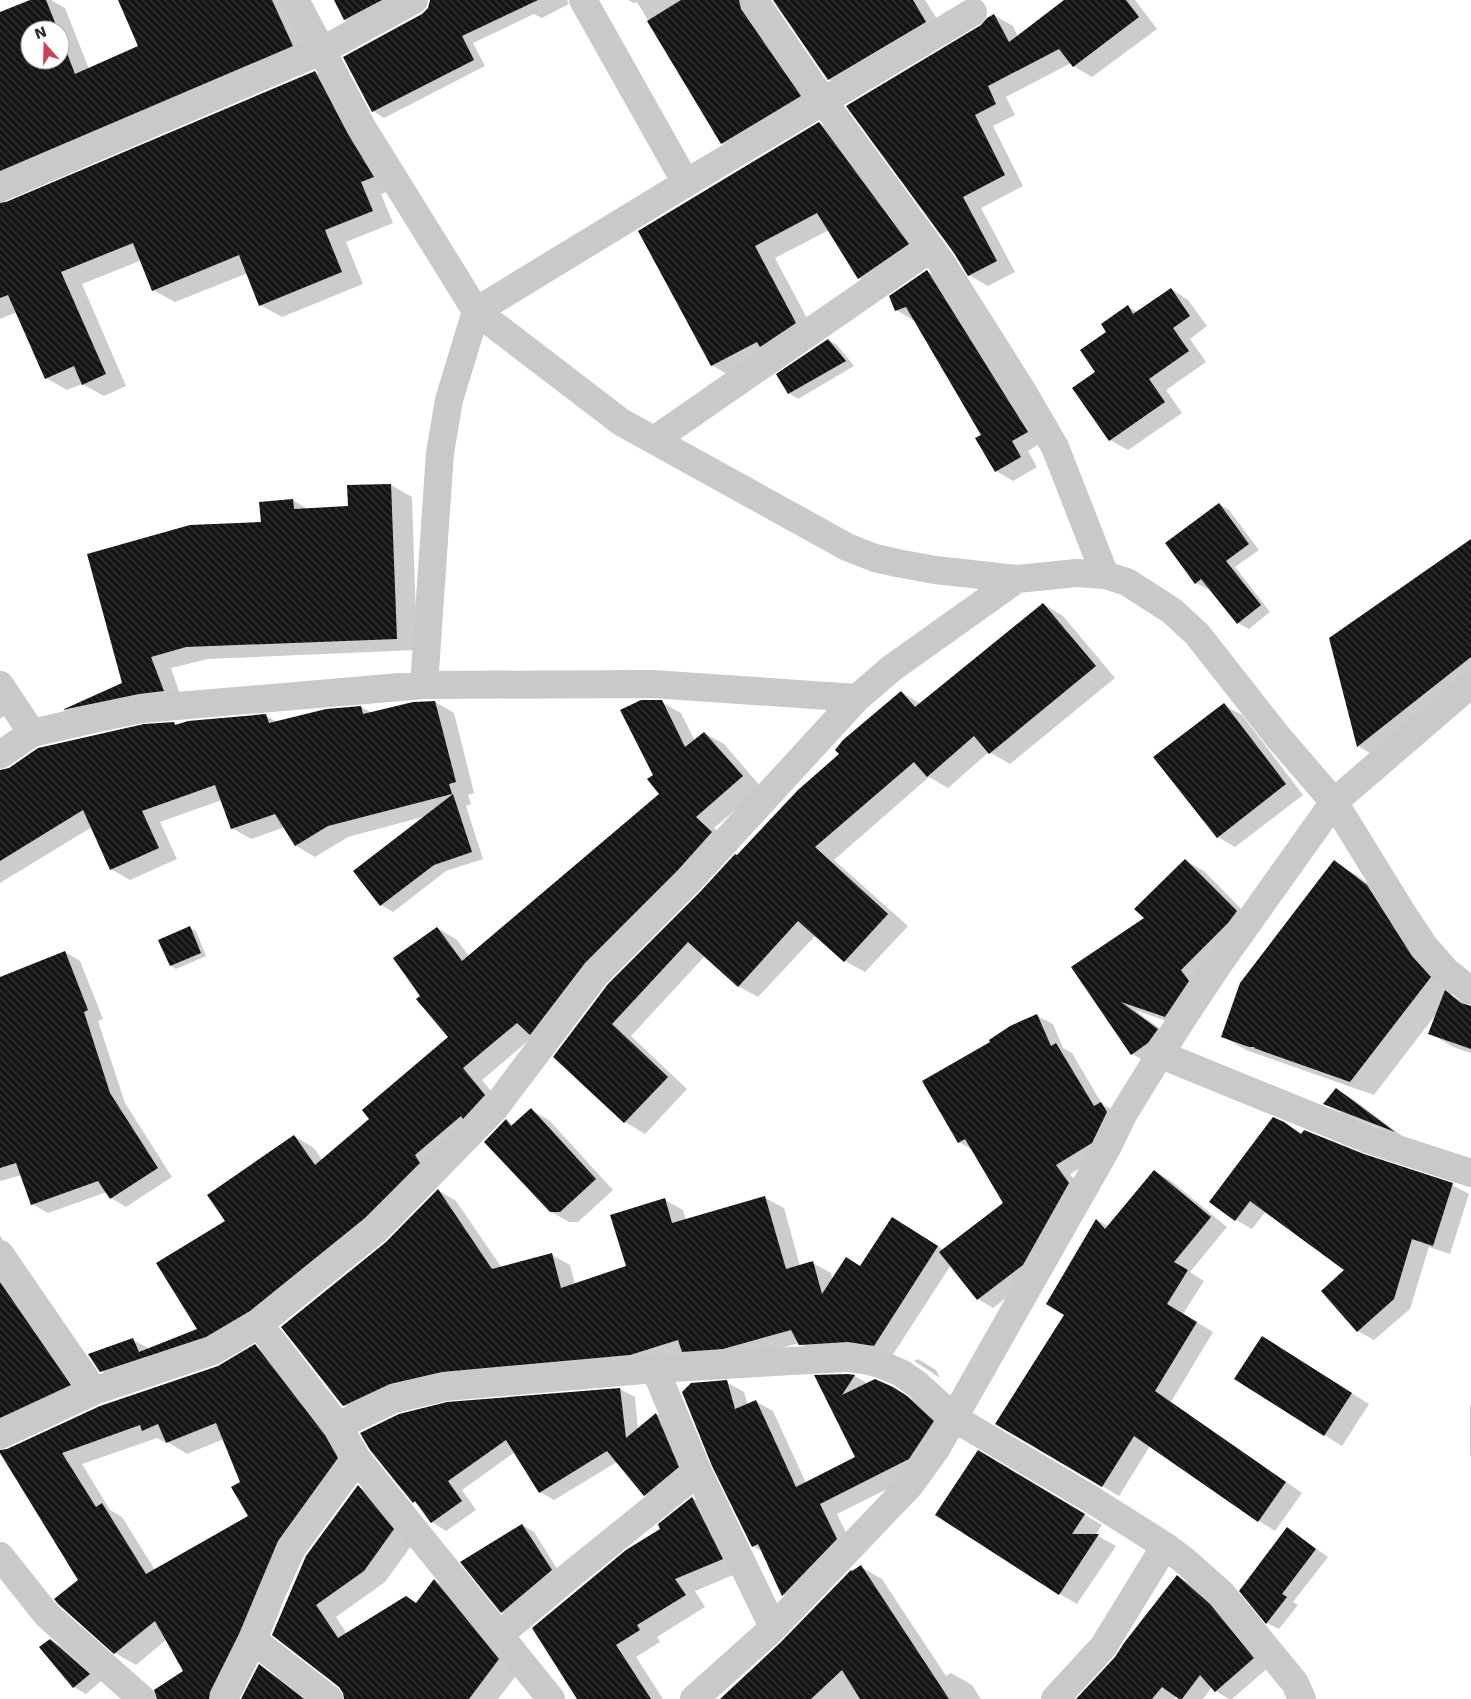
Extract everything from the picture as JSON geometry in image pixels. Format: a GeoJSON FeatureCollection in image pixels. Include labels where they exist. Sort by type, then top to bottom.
{"type":"FeatureCollection","features":[{"type":"Feature","properties":{"kind":"street"},"geometry":{"type":"LineString","coordinates":[[295,0],[362,127],[476,312],[621,422],[847,547],[875,558],[935,570],[1016,579],[1077,573],[1105,575],[1127,582],[1172,611],[1197,634],[1278,737],[1334,802],[1402,914],[1425,947],[1446,971],[1471,992]]}},
{"type":"Feature","properties":{"kind":"street"},"geometry":{"type":"LineString","coordinates":[[0,188],[321,51],[414,0]]}},
{"type":"Feature","properties":{"kind":"street"},"geometry":{"type":"LineString","coordinates":[[583,0],[686,183]]}},
{"type":"Feature","properties":{"kind":"street"},"geometry":{"type":"LineString","coordinates":[[754,0],[823,101],[931,248],[1023,392],[1055,447],[1105,575]]}},
{"type":"Feature","properties":{"kind":"street"},"geometry":{"type":"LineString","coordinates":[[424,685],[440,453],[449,400],[476,312],[686,183],[973,12]]}},
{"type":"Feature","properties":{"kind":"street"},"geometry":{"type":"LineString","coordinates":[[654,440],[931,248]]}},
{"type":"Feature","properties":{"kind":"street"},"geometry":{"type":"LineString","coordinates":[[0,1436],[94,1391],[213,1351],[260,1324],[376,1230],[494,1110],[596,974],[689,882],[857,698],[892,668],[1016,579]]}},
{"type":"Feature","properties":{"kind":"street"},"geometry":{"type":"LineString","coordinates":[[0,755],[32,733],[142,709],[424,685],[652,684],[857,698]]}},
{"type":"Feature","properties":{"kind":"street"},"geometry":{"type":"LineString","coordinates":[[694,1699],[773,1627],[910,1485],[936,1449],[954,1418],[1103,1155],[1124,1113],[1218,965],[1334,802],[1471,684]]}},
{"type":"Feature","properties":{"kind":"street"},"geometry":{"type":"LineString","coordinates":[[0,685],[32,733]]}},
{"type":"Feature","properties":{"kind":"street"},"geometry":{"type":"LineString","coordinates":[[1160,1054],[1370,1140],[1471,1172]]}},
{"type":"Feature","properties":{"kind":"street"},"geometry":{"type":"LineString","coordinates":[[0,1254],[94,1391]]}},
{"type":"Feature","properties":{"kind":"street"},"geometry":{"type":"LineString","coordinates":[[260,1324],[338,1426],[358,1459],[551,1699]]}},
{"type":"Feature","properties":{"kind":"street"},"geometry":{"type":"LineString","coordinates":[[338,1426],[394,1399],[445,1387],[655,1369],[842,1359],[880,1364],[901,1373],[917,1384],[954,1418],[1166,1546],[1185,1561],[1221,1593],[1295,1684],[1302,1699]]}},
{"type":"Feature","properties":{"kind":"street"},"geometry":{"type":"LineString","coordinates":[[655,1369],[698,1472],[773,1627]]}},
{"type":"Feature","properties":{"kind":"street"},"geometry":{"type":"LineString","coordinates":[[224,1699],[253,1640],[292,1548],[358,1459]]}},
{"type":"Feature","properties":{"kind":"street"},"geometry":{"type":"LineString","coordinates":[[500,1635],[574,1572],[698,1472]]}},
{"type":"Feature","properties":{"kind":"street"},"geometry":{"type":"LineString","coordinates":[[1055,1699],[1103,1647],[1166,1546]]}},
{"type":"Feature","properties":{"kind":"street"},"geometry":{"type":"LineString","coordinates":[[0,1556],[47,1615],[142,1699]]}},
{"type":"Feature","properties":{"kind":"street"},"geometry":{"type":"LineString","coordinates":[[253,1640],[329,1699]]}},
{"type":"Feature","properties":{"kind":"building"},"geometry":{"type":"Polygon","coordinates":[[[30,0],[46,0],[54,20],[20,20],[20,70],[70,70],[70,61],[75,74],[138,46],[118,0],[272,0],[293,46],[0,171],[0,12],[30,0]]]}},
{"type":"Feature","properties":{"kind":"building"},"geometry":{"type":"Polygon","coordinates":[[[334,0],[382,0],[344,20],[334,0]]]}},
{"type":"Feature","properties":{"kind":"building"},"geometry":{"type":"Polygon","coordinates":[[[430,0],[538,0],[462,36],[474,60],[372,112],[343,57],[422,14],[428,8],[430,0]]]}},
{"type":"Feature","properties":{"kind":"building"},"geometry":{"type":"Polygon","coordinates":[[[681,0],[739,0],[741,9],[801,96],[721,144],[647,21],[681,0]]]}},
{"type":"Feature","properties":{"kind":"building"},"geometry":{"type":"Polygon","coordinates":[[[773,0],[913,0],[926,22],[828,80],[773,0]]]}},
{"type":"Feature","properties":{"kind":"building"},"geometry":{"type":"Polygon","coordinates":[[[1064,0],[1126,0],[1139,17],[1073,67],[1059,49],[988,86],[996,104],[975,115],[1005,175],[963,197],[997,261],[968,276],[954,253],[846,106],[981,25],[994,14],[1009,42],[1064,0]]]}},
{"type":"Feature","properties":{"kind":"building"},"geometry":{"type":"Polygon","coordinates":[[[315,71],[348,134],[374,177],[361,182],[373,211],[325,230],[342,272],[259,306],[239,255],[152,291],[133,243],[61,272],[106,374],[82,385],[74,366],[45,379],[8,295],[0,298],[0,203],[315,71]]]}},
{"type":"Feature","properties":{"kind":"building"},"geometry":{"type":"Polygon","coordinates":[[[819,122],[909,244],[858,279],[817,213],[755,246],[796,323],[760,347],[757,342],[711,366],[638,231],[819,122]]]}},
{"type":"Feature","properties":{"kind":"building"},"geometry":{"type":"Polygon","coordinates":[[[927,270],[1028,432],[1012,441],[1021,457],[995,472],[975,438],[981,435],[906,307],[895,311],[889,296],[927,270]]]}},
{"type":"Feature","properties":{"kind":"building"},"geometry":{"type":"Polygon","coordinates":[[[1171,288],[1190,316],[1173,328],[1189,351],[1149,379],[1165,402],[1109,441],[1072,388],[1095,372],[1080,350],[1106,332],[1101,324],[1128,305],[1133,314],[1171,288]]]}},
{"type":"Feature","properties":{"kind":"building"},"geometry":{"type":"Polygon","coordinates":[[[828,339],[846,361],[788,394],[776,374],[828,339]]]}},
{"type":"Feature","properties":{"kind":"building"},"geometry":{"type":"Polygon","coordinates":[[[391,484],[397,639],[186,647],[151,657],[164,691],[139,694],[62,710],[122,683],[87,554],[190,525],[261,522],[259,502],[293,499],[294,509],[348,506],[347,485],[391,484]]]}},
{"type":"Feature","properties":{"kind":"building"},"geometry":{"type":"Polygon","coordinates":[[[1219,503],[1249,544],[1226,561],[1261,605],[1237,624],[1201,579],[1195,584],[1165,543],[1219,503]]]}},
{"type":"Feature","properties":{"kind":"building"},"geometry":{"type":"Polygon","coordinates":[[[1471,539],[1471,657],[1357,747],[1329,638],[1471,539]]]}},
{"type":"Feature","properties":{"kind":"building"},"geometry":{"type":"Polygon","coordinates":[[[1043,603],[1096,666],[989,754],[974,736],[927,777],[914,762],[815,847],[888,914],[844,962],[798,921],[738,987],[688,942],[612,1024],[668,1077],[624,1123],[553,1057],[608,984],[700,892],[735,854],[737,855],[798,790],[839,754],[835,750],[843,740],[901,691],[915,707],[1043,603]]]}},
{"type":"Feature","properties":{"kind":"building"},"geometry":{"type":"Polygon","coordinates":[[[641,700],[662,700],[685,747],[704,732],[743,776],[696,817],[712,832],[678,870],[585,963],[530,1035],[517,1023],[463,1068],[485,1095],[463,1119],[461,1116],[415,1155],[420,1163],[365,1218],[250,1311],[206,1337],[100,1372],[88,1354],[133,1338],[139,1352],[197,1329],[156,1263],[225,1221],[207,1195],[294,1135],[315,1165],[369,1119],[362,1110],[448,1037],[416,999],[420,996],[393,958],[437,927],[462,961],[659,794],[647,779],[653,775],[620,710],[641,700]]]}},
{"type":"Feature","properties":{"kind":"building"},"geometry":{"type":"Polygon","coordinates":[[[435,701],[456,782],[449,784],[452,794],[328,826],[295,846],[275,814],[231,829],[215,785],[142,811],[159,848],[110,870],[83,810],[0,861],[0,770],[9,768],[38,748],[144,724],[174,722],[175,725],[188,721],[266,714],[269,723],[326,709],[361,706],[363,714],[413,702],[435,701]]]}},
{"type":"Feature","properties":{"kind":"building"},"geometry":{"type":"Polygon","coordinates":[[[1224,703],[1286,784],[1217,838],[1153,757],[1224,703]]]}},
{"type":"Feature","properties":{"kind":"building"},"geometry":{"type":"Polygon","coordinates":[[[453,794],[472,852],[434,865],[380,906],[353,871],[453,794]]]}},
{"type":"Feature","properties":{"kind":"building"},"geometry":{"type":"Polygon","coordinates":[[[1185,859],[1237,911],[1228,923],[1181,970],[1189,981],[1165,1017],[1121,1002],[1158,1029],[1148,1043],[1131,1055],[1071,967],[1144,918],[1134,909],[1185,859]]]}},
{"type":"Feature","properties":{"kind":"building"},"geometry":{"type":"Polygon","coordinates":[[[1334,860],[1367,885],[1412,956],[1431,977],[1350,1082],[1255,1047],[1249,1047],[1221,1037],[1240,983],[1334,860]]]}},
{"type":"Feature","properties":{"kind":"building"},"geometry":{"type":"Polygon","coordinates":[[[190,926],[201,953],[170,966],[158,940],[190,926]]]}},
{"type":"Feature","properties":{"kind":"building"},"geometry":{"type":"Polygon","coordinates":[[[65,951],[88,1010],[84,1012],[110,1093],[158,1168],[110,1199],[98,1181],[31,1205],[16,1163],[0,1168],[0,977],[65,951]]]}},
{"type":"Feature","properties":{"kind":"building"},"geometry":{"type":"Polygon","coordinates":[[[1445,990],[1461,1003],[1471,1006],[1471,1049],[1428,1034],[1445,990]]]}},
{"type":"Feature","properties":{"kind":"building"},"geometry":{"type":"Polygon","coordinates":[[[1037,1014],[1051,1046],[1056,1043],[1094,1106],[1101,1102],[1107,1112],[1092,1143],[1056,1165],[1069,1183],[1023,1265],[977,1300],[939,1252],[1003,1203],[965,1139],[958,1143],[922,1081],[990,1042],[989,1040],[1010,1026],[1037,1014]]]}},
{"type":"Feature","properties":{"kind":"building"},"geometry":{"type":"Polygon","coordinates":[[[1336,1088],[1395,1132],[1323,1104],[1336,1088]]]}},
{"type":"Feature","properties":{"kind":"building"},"geometry":{"type":"Polygon","coordinates":[[[531,1108],[596,1179],[560,1212],[550,1212],[484,1142],[506,1119],[511,1126],[531,1108]]]}},
{"type":"Feature","properties":{"kind":"building"},"geometry":{"type":"Polygon","coordinates":[[[1273,1117],[1301,1134],[1304,1130],[1364,1154],[1453,1183],[1433,1246],[1412,1239],[1394,1299],[1357,1332],[1321,1291],[1344,1270],[1250,1201],[1235,1221],[1209,1202],[1273,1117]]]}},
{"type":"Feature","properties":{"kind":"building"},"geometry":{"type":"Polygon","coordinates":[[[1154,1170],[1211,1217],[1174,1262],[1188,1270],[1167,1304],[1197,1322],[1155,1391],[1286,1482],[1258,1522],[1134,1436],[1102,1487],[995,1424],[1064,1315],[1046,1304],[1096,1219],[1105,1229],[1154,1170]]]}},
{"type":"Feature","properties":{"kind":"building"},"geometry":{"type":"Polygon","coordinates":[[[438,1189],[492,1269],[552,1253],[561,1288],[626,1266],[610,1215],[665,1198],[672,1223],[765,1196],[786,1269],[813,1261],[822,1294],[846,1257],[860,1266],[892,1217],[938,1246],[874,1346],[848,1342],[799,1345],[791,1330],[723,1349],[682,1352],[678,1340],[630,1355],[442,1372],[390,1384],[343,1406],[281,1327],[386,1242],[438,1189]]]}},
{"type":"Feature","properties":{"kind":"building"},"geometry":{"type":"Polygon","coordinates":[[[0,1282],[71,1385],[0,1418],[0,1282]]]}},
{"type":"Feature","properties":{"kind":"building"},"geometry":{"type":"Polygon","coordinates":[[[1262,1336],[1352,1393],[1324,1436],[1234,1379],[1262,1336]]]}},
{"type":"Feature","properties":{"kind":"building"},"geometry":{"type":"Polygon","coordinates":[[[255,1344],[325,1435],[338,1458],[278,1541],[239,1634],[210,1692],[209,1699],[157,1699],[154,1690],[183,1671],[155,1621],[114,1654],[58,1604],[54,1599],[78,1580],[0,1453],[0,1450],[7,1449],[100,1406],[218,1366],[255,1344]],[[216,1423],[166,1443],[158,1424],[142,1431],[140,1425],[62,1453],[96,1507],[102,1503],[146,1574],[248,1516],[231,1487],[240,1482],[216,1423]]]}},
{"type":"Feature","properties":{"kind":"building"},"geometry":{"type":"Polygon","coordinates":[[[814,1375],[855,1375],[842,1395],[875,1379],[907,1396],[934,1421],[909,1459],[820,1504],[837,1539],[782,1596],[758,1544],[752,1547],[712,1466],[682,1392],[691,1383],[727,1380],[735,1409],[756,1400],[796,1487],[855,1457],[814,1375]]]}},
{"type":"Feature","properties":{"kind":"building"},"geometry":{"type":"Polygon","coordinates":[[[620,1388],[626,1438],[656,1413],[679,1467],[644,1496],[607,1451],[539,1493],[506,1440],[448,1481],[462,1501],[431,1523],[415,1501],[413,1503],[370,1450],[360,1433],[399,1414],[447,1402],[620,1388]]]}},
{"type":"Feature","properties":{"kind":"building"},"geometry":{"type":"Polygon","coordinates":[[[978,1450],[1085,1514],[1072,1534],[1099,1534],[1059,1595],[935,1515],[978,1450]]]}},
{"type":"Feature","properties":{"kind":"building"},"geometry":{"type":"Polygon","coordinates":[[[358,1485],[394,1529],[364,1571],[316,1605],[338,1638],[406,1596],[416,1603],[434,1579],[499,1659],[469,1699],[344,1699],[339,1687],[272,1635],[306,1556],[358,1485]]]}},
{"type":"Feature","properties":{"kind":"building"},"geometry":{"type":"Polygon","coordinates":[[[692,1497],[723,1559],[675,1579],[686,1595],[637,1625],[640,1630],[616,1645],[651,1699],[577,1699],[532,1628],[626,1550],[660,1529],[658,1524],[692,1497]]]}},
{"type":"Feature","properties":{"kind":"building"},"geometry":{"type":"Polygon","coordinates":[[[522,1524],[552,1570],[501,1613],[460,1562],[522,1524]]]}},
{"type":"Feature","properties":{"kind":"building"},"geometry":{"type":"Polygon","coordinates":[[[1287,1527],[1316,1549],[1282,1594],[1287,1597],[1266,1624],[1239,1591],[1287,1527]]]}},
{"type":"Feature","properties":{"kind":"building"},"geometry":{"type":"Polygon","coordinates":[[[861,1565],[949,1699],[860,1699],[842,1670],[811,1699],[720,1699],[781,1642],[851,1570],[861,1565]]]}},
{"type":"Feature","properties":{"kind":"building"},"geometry":{"type":"Polygon","coordinates":[[[1177,1575],[1210,1604],[1254,1658],[1215,1692],[1200,1675],[1182,1699],[1179,1699],[1162,1687],[1152,1699],[1076,1699],[1115,1657],[1177,1575]]]}},
{"type":"Feature","properties":{"kind":"building"},"geometry":{"type":"Polygon","coordinates":[[[50,1639],[90,1674],[73,1688],[39,1647],[50,1639]]]}},
{"type":"Feature","properties":{"kind":"building"},"geometry":{"type":"Polygon","coordinates":[[[259,1664],[304,1699],[241,1699],[259,1664]]]}}]}
